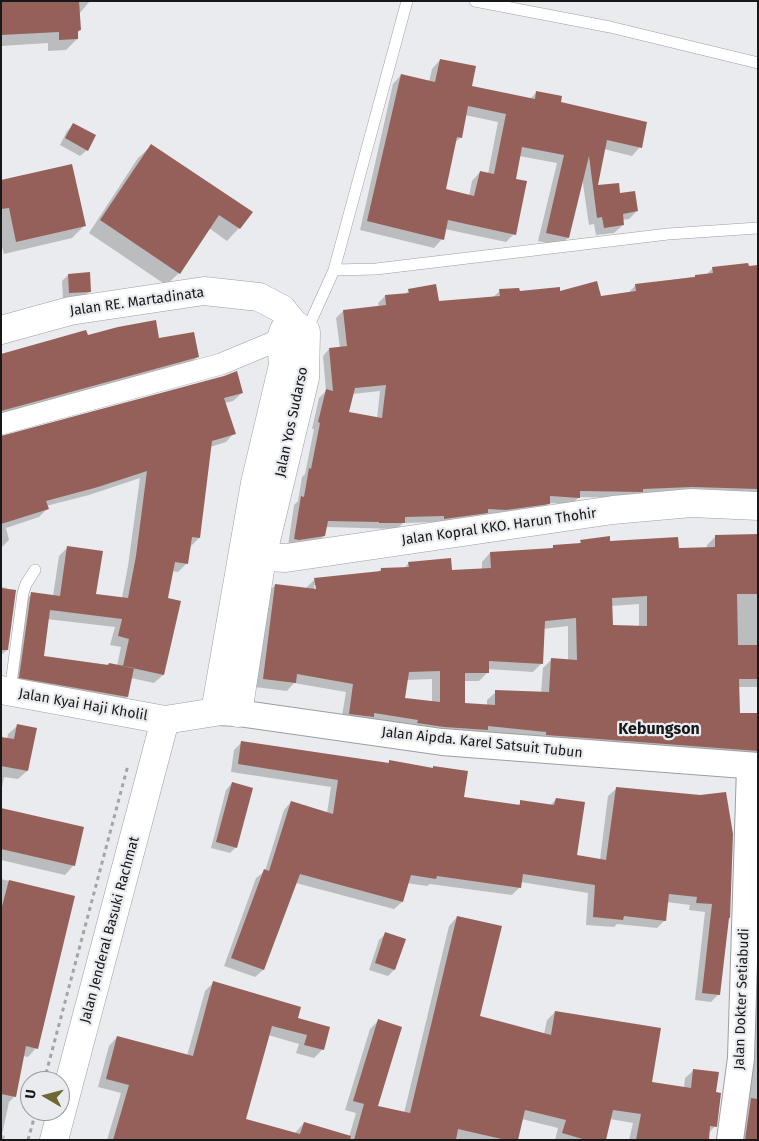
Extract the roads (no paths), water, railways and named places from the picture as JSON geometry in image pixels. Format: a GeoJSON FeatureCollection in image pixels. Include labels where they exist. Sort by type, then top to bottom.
{"type":"FeatureCollection","features":[{"type":"Feature","properties":{"kind":"main road","name":"Jalan RE. Martadinata"},"geometry":{"type":"LineString","coordinates":[[1,330],[70,311],[204,291],[259,297],[282,309],[294,332]]}},
{"type":"Feature","properties":{"kind":"main road","name":"Jalan Yos Sudarso"},"geometry":{"type":"LineString","coordinates":[[226,712],[252,556],[255,483],[283,365],[294,332]]}},
{"type":"Feature","properties":{"kind":"main road","name":"Jalan Kopral KKO. Harun Thohir"},"geometry":{"type":"LineString","coordinates":[[252,556],[286,558],[613,510],[691,503],[758,506]]}},
{"type":"Feature","properties":{"kind":"main road","name":"Jalan Kyai Haji Kholil"},"geometry":{"type":"LineString","coordinates":[[6,691],[165,720],[226,712]]}},
{"type":"Feature","properties":{"kind":"main road","name":"Jalan Jenderal Basuki Rachmat"},"geometry":{"type":"LineString","coordinates":[[54,1140],[165,720]]}},
{"type":"Feature","properties":{"kind":"street"},"geometry":{"type":"LineString","coordinates":[[1,424],[221,364],[294,332]]}},
{"type":"Feature","properties":{"kind":"street","name":"Jalan Aipda. Karel Satsuit Tubun"},"geometry":{"type":"LineString","coordinates":[[226,712],[442,742],[754,767]]}},
{"type":"Feature","properties":{"kind":"street","name":"Jalan Dokter Setiabudi"},"geometry":{"type":"LineString","coordinates":[[730,1140],[741,1058],[751,929],[754,767]]}},
{"type":"Feature","properties":{"kind":"lane"},"geometry":{"type":"LineString","coordinates":[[294,332],[334,270],[407,1]]}},
{"type":"Feature","properties":{"kind":"lane"},"geometry":{"type":"LineString","coordinates":[[475,1],[610,27],[758,63]]}},
{"type":"Feature","properties":{"kind":"lane"},"geometry":{"type":"LineString","coordinates":[[334,270],[376,269],[668,234],[758,228]]}},
{"type":"Feature","properties":{"kind":"lane"},"geometry":{"type":"LineString","coordinates":[[6,691],[23,593],[26,584],[35,570]]}},
{"type":"Feature","properties":{"kind":"district","name":"Kebungson"},"geometry":{"type":"Point","coordinates":[659,730]}}]}
